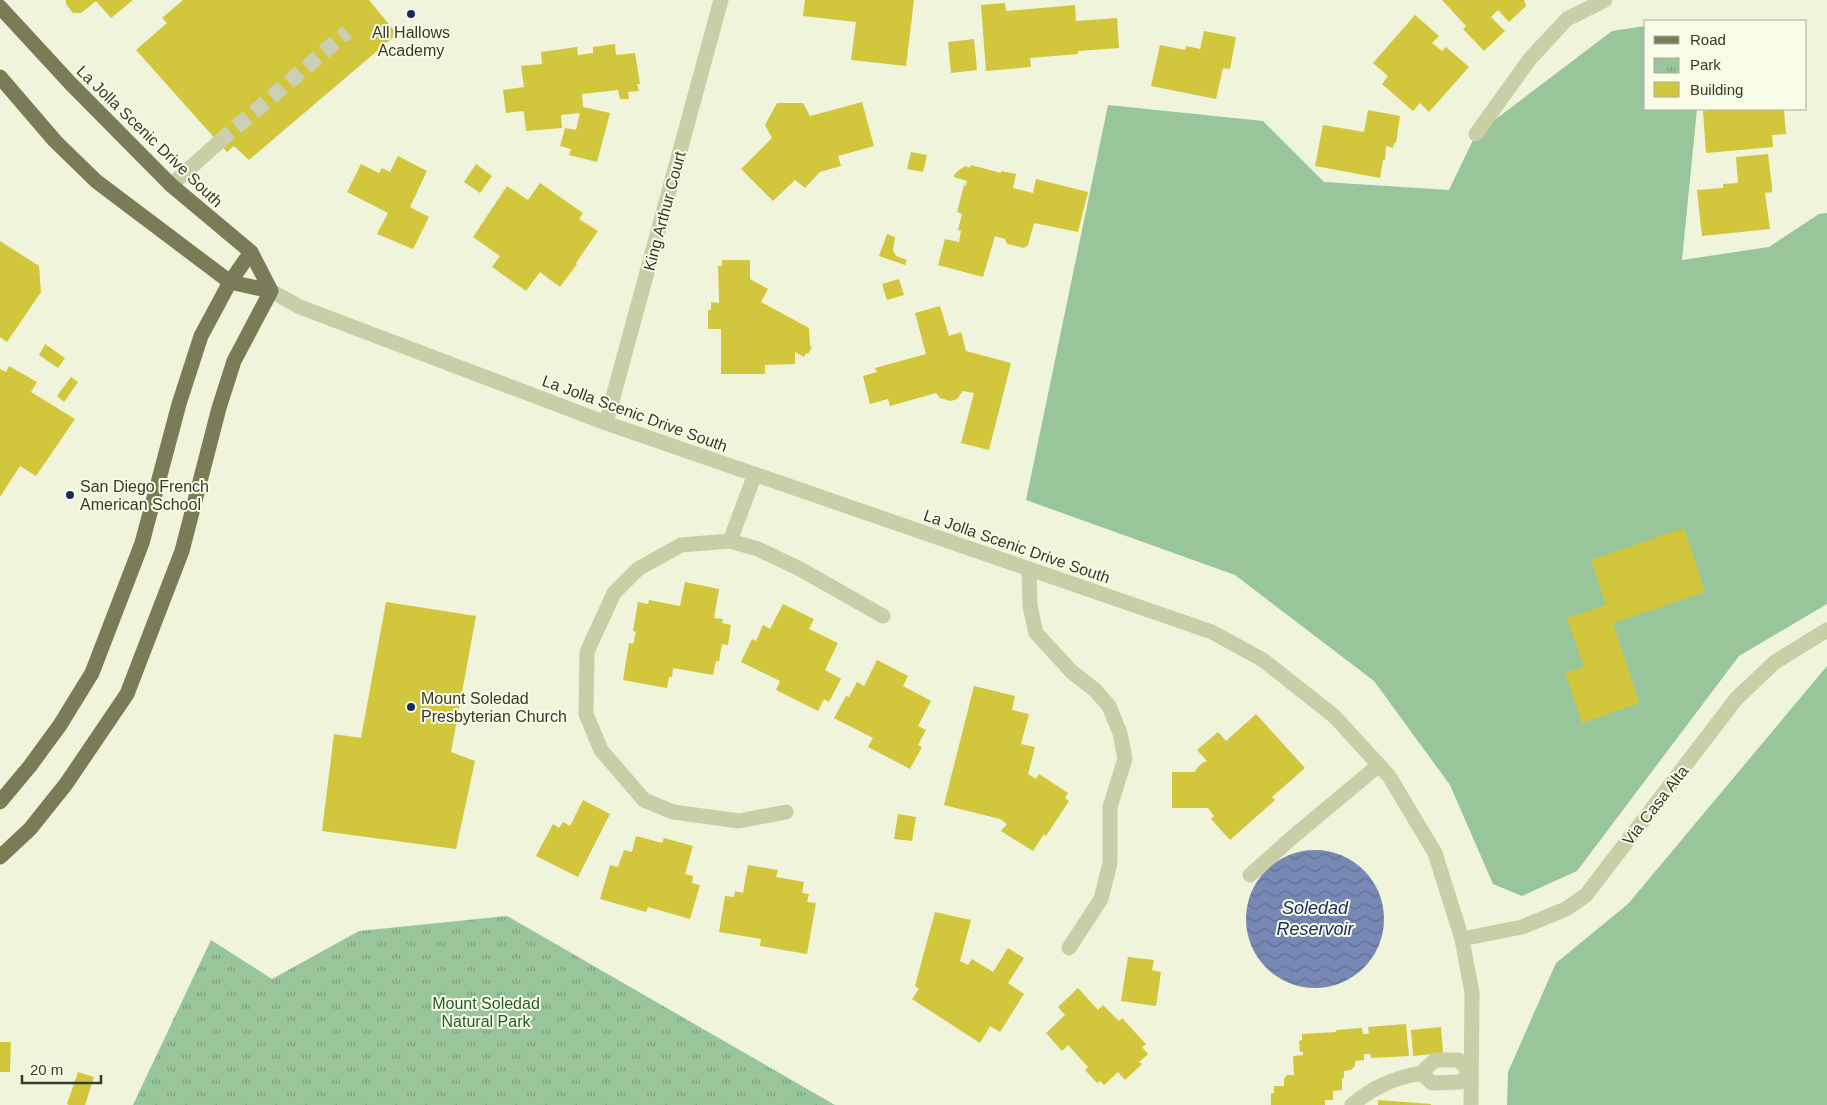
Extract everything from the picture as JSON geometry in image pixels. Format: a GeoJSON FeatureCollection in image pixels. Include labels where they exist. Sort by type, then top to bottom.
{"type":"FeatureCollection","features":[{"type":"Feature","properties":{"kind":"main road","name":"La Jolla Scenic Drive South"},"geometry":{"type":"LineString","coordinates":[[0,7],[71,84],[171,185],[251,252],[270,291]]}},
{"type":"Feature","properties":{"kind":"main road","name":"La Jolla Scenic Drive South"},"geometry":{"type":"LineString","coordinates":[[0,77],[56,141],[96,181],[230,282],[270,291]]}},
{"type":"Feature","properties":{"kind":"main road"},"geometry":{"type":"LineString","coordinates":[[0,802],[30,766],[60,725],[92,673],[142,543],[179,404],[201,336],[230,282],[251,252]]}},
{"type":"Feature","properties":{"kind":"main road"},"geometry":{"type":"LineString","coordinates":[[0,857],[30,829],[66,784],[126,694],[182,550],[234,362],[270,291]]}},
{"type":"Feature","properties":{"kind":"street","name":"King Arthur Court"},"geometry":{"type":"LineString","coordinates":[[606,423],[721,0]]}},
{"type":"Feature","properties":{"kind":"street"},"geometry":{"type":"LineString","coordinates":[[1476,134],[1529,60],[1567,19],[1605,0]]}},
{"type":"Feature","properties":{"kind":"street"},"geometry":{"type":"LineString","coordinates":[[171,185],[219,142]]}},
{"type":"Feature","properties":{"kind":"street","name":"La Jolla Scenic Drive South"},"geometry":{"type":"LineString","coordinates":[[270,291],[300,307],[606,423],[1212,632],[1263,660],[1334,716],[1389,776],[1435,853],[1462,939],[1472,993],[1471,1105]]}},
{"type":"Feature","properties":{"kind":"street"},"geometry":{"type":"LineString","coordinates":[[730,541],[755,474]]}},
{"type":"Feature","properties":{"kind":"street"},"geometry":{"type":"LineString","coordinates":[[786,812],[739,821],[673,812],[644,800],[601,750],[586,714],[587,652],[614,593],[638,569],[682,545],[730,541],[758,549],[800,569],[882,616]]}},
{"type":"Feature","properties":{"kind":"street"},"geometry":{"type":"LineString","coordinates":[[1029,569],[1030,606],[1036,633],[1072,672],[1095,690],[1109,706],[1120,733],[1125,759],[1110,807],[1110,863],[1101,899],[1068,948]]}},
{"type":"Feature","properties":{"kind":"street","name":"Via Casa Alta"},"geometry":{"type":"LineString","coordinates":[[1462,939],[1522,927],[1566,910],[1586,895],[1736,699],[1775,662],[1827,630]]}},
{"type":"Feature","properties":{"kind":"street"},"geometry":{"type":"LineString","coordinates":[[1250,875],[1295,834],[1379,765]]}},
{"type":"Feature","properties":{"kind":"street"},"geometry":{"type":"LineString","coordinates":[[1352,1105],[1367,1092],[1381,1084],[1404,1076],[1422,1073],[1435,1060],[1458,1060],[1471,1072],[1460,1082],[1432,1083],[1422,1073]]}},
{"type":"Feature","properties":{"kind":"green space"},"geometry":{"type":"Polygon","coordinates":[[[1644,26],[1644,110],[1697,110],[1682,260],[1769,247],[1819,214],[1827,213],[1827,604],[1739,656],[1577,871],[1522,896],[1493,884],[1450,785],[1374,681],[1235,575],[1026,500],[1108,105],[1263,121],[1324,182],[1449,190],[1476,134],[1612,31],[1644,26]]]}},
{"type":"Feature","properties":{"kind":"green space"},"geometry":{"type":"Polygon","coordinates":[[[1827,666],[1827,1105],[1507,1105],[1508,1072],[1556,963],[1628,904],[1827,666]]]}},
{"type":"Feature","properties":{"kind":"green space","name":"Mount Soledad Natural Park"},"geometry":{"type":"Polygon","coordinates":[[[507,916],[835,1105],[133,1105],[211,940],[272,979],[359,931],[507,916]]]}},
{"type":"Feature","properties":{"kind":"water","name":"Soledad Reservoir"},"geometry":{"type":"Polygon","coordinates":[[[1315,850],[1329,851],[1342,855],[1354,861],[1364,870],[1373,880],[1379,892],[1383,905],[1383,933],[1379,946],[1373,958],[1364,968],[1354,977],[1342,983],[1329,987],[1315,988],[1301,987],[1288,983],[1276,977],[1266,968],[1257,958],[1251,946],[1247,933],[1246,919],[1247,905],[1251,892],[1257,880],[1266,870],[1276,861],[1288,855],[1301,851],[1315,850]]]}},
{"type":"Feature","properties":{"kind":"building"},"geometry":{"type":"Polygon","coordinates":[[[66,0],[133,0],[111,18],[96,1],[81,13],[73,13],[66,4],[66,0]]]}},
{"type":"Feature","properties":{"kind":"building"},"geometry":{"type":"Polygon","coordinates":[[[183,0],[369,0],[397,34],[249,160],[234,146],[227,152],[136,50],[167,23],[162,18],[183,0]]]}},
{"type":"Feature","properties":{"kind":"building"},"geometry":{"type":"Polygon","coordinates":[[[805,0],[914,0],[906,66],[851,60],[856,22],[803,16],[805,0]]]}},
{"type":"Feature","properties":{"kind":"building"},"geometry":{"type":"Polygon","coordinates":[[[1442,0],[1524,0],[1526,6],[1509,22],[1498,10],[1491,17],[1505,31],[1484,51],[1463,29],[1466,26],[1442,0]]]}},
{"type":"Feature","properties":{"kind":"building"},"geometry":{"type":"Polygon","coordinates":[[[1005,3],[1006,11],[1075,5],[1076,21],[1117,18],[1119,48],[1078,51],[1078,54],[1030,58],[1031,67],[986,71],[981,5],[1005,3]]]}},
{"type":"Feature","properties":{"kind":"building"},"geometry":{"type":"Polygon","coordinates":[[[1415,15],[1439,36],[1432,43],[1442,51],[1446,47],[1469,67],[1429,112],[1420,103],[1413,111],[1382,84],[1388,76],[1373,63],[1415,15]]]}},
{"type":"Feature","properties":{"kind":"building"},"geometry":{"type":"Polygon","coordinates":[[[1204,31],[1236,37],[1230,69],[1223,68],[1216,99],[1151,86],[1160,45],[1185,50],[1186,46],[1200,49],[1204,31]]]}},
{"type":"Feature","properties":{"kind":"building"},"geometry":{"type":"Polygon","coordinates":[[[974,39],[977,70],[951,73],[948,42],[974,39]]]}},
{"type":"Feature","properties":{"kind":"building"},"geometry":{"type":"Polygon","coordinates":[[[615,44],[616,55],[635,53],[640,84],[637,84],[639,91],[628,92],[629,99],[620,99],[618,90],[582,94],[583,107],[610,113],[597,162],[569,155],[571,149],[560,146],[565,128],[576,130],[580,113],[561,115],[562,128],[526,131],[524,112],[506,113],[503,90],[524,87],[521,66],[542,64],[541,52],[577,47],[578,55],[593,53],[593,47],[615,44]]]}},
{"type":"Feature","properties":{"kind":"building"},"geometry":{"type":"Polygon","coordinates":[[[862,102],[874,146],[838,156],[841,166],[820,172],[805,188],[795,180],[773,201],[741,169],[772,138],[765,125],[777,103],[803,103],[810,116],[862,102]]]}},
{"type":"Feature","properties":{"kind":"building"},"geometry":{"type":"Polygon","coordinates":[[[1368,110],[1400,116],[1396,143],[1394,143],[1393,148],[1386,146],[1385,160],[1383,160],[1380,178],[1315,166],[1323,125],[1364,132],[1368,110]]]}},
{"type":"Feature","properties":{"kind":"building"},"geometry":{"type":"Polygon","coordinates":[[[1784,110],[1786,134],[1772,135],[1773,147],[1706,153],[1703,111],[1784,110]]]}},
{"type":"Feature","properties":{"kind":"building"},"geometry":{"type":"Polygon","coordinates":[[[911,152],[927,155],[923,172],[907,169],[911,152]]]}},
{"type":"Feature","properties":{"kind":"building"},"geometry":{"type":"Polygon","coordinates":[[[1768,154],[1772,192],[1765,193],[1770,229],[1702,236],[1697,190],[1723,188],[1723,184],[1738,183],[1736,157],[1768,154]]]}},
{"type":"Feature","properties":{"kind":"building"},"geometry":{"type":"Polygon","coordinates":[[[398,156],[427,171],[410,207],[429,217],[413,249],[377,234],[388,213],[347,192],[361,164],[379,173],[382,168],[390,172],[398,156]]]}},
{"type":"Feature","properties":{"kind":"building"},"geometry":{"type":"Polygon","coordinates":[[[476,164],[492,176],[480,193],[464,182],[476,164]]]}},
{"type":"Feature","properties":{"kind":"building"},"geometry":{"type":"Polygon","coordinates":[[[971,165],[1001,173],[1001,171],[1016,174],[1013,188],[1033,193],[1036,179],[1088,192],[1078,232],[1034,223],[1028,245],[1024,248],[1007,244],[1005,239],[995,236],[983,277],[938,265],[945,239],[959,242],[961,231],[958,230],[962,214],[957,212],[964,185],[966,186],[967,181],[954,177],[954,175],[960,169],[966,166],[970,168],[971,165]]]}},
{"type":"Feature","properties":{"kind":"building"},"geometry":{"type":"Polygon","coordinates":[[[540,183],[583,213],[579,219],[598,231],[560,287],[540,272],[526,291],[492,267],[500,256],[473,237],[507,186],[528,200],[540,183]]]}},
{"type":"Feature","properties":{"kind":"building"},"geometry":{"type":"Polygon","coordinates":[[[887,234],[895,237],[893,250],[896,256],[907,260],[905,265],[879,256],[887,234]]]}},
{"type":"Feature","properties":{"kind":"building"},"geometry":{"type":"Polygon","coordinates":[[[0,241],[39,266],[41,292],[7,342],[0,337],[0,241]]]}},
{"type":"Feature","properties":{"kind":"building"},"geometry":{"type":"Polygon","coordinates":[[[722,260],[750,260],[750,279],[768,289],[761,302],[809,328],[810,346],[812,347],[808,354],[806,353],[804,357],[795,352],[795,364],[765,365],[765,374],[721,374],[721,329],[708,329],[708,310],[711,310],[711,302],[719,303],[718,266],[722,266],[722,260]]]}},
{"type":"Feature","properties":{"kind":"building"},"geometry":{"type":"Polygon","coordinates":[[[899,279],[904,295],[887,300],[882,284],[899,279]]]}},
{"type":"Feature","properties":{"kind":"building"},"geometry":{"type":"Polygon","coordinates":[[[940,306],[949,336],[961,332],[966,351],[1011,363],[989,450],[961,443],[974,393],[963,391],[957,399],[951,401],[940,398],[936,393],[890,406],[888,399],[870,404],[863,376],[877,372],[875,368],[926,354],[915,313],[940,306]]]}},
{"type":"Feature","properties":{"kind":"building"},"geometry":{"type":"Polygon","coordinates":[[[45,344],[65,358],[58,368],[39,355],[45,344]]]}},
{"type":"Feature","properties":{"kind":"building"},"geometry":{"type":"Polygon","coordinates":[[[9,366],[37,382],[31,392],[75,419],[36,476],[20,466],[0,497],[0,369],[6,372],[9,366]]]}},
{"type":"Feature","properties":{"kind":"building"},"geometry":{"type":"Polygon","coordinates":[[[71,377],[78,382],[64,402],[57,396],[71,377]]]}},
{"type":"Feature","properties":{"kind":"building"},"geometry":{"type":"Polygon","coordinates":[[[1684,528],[1705,592],[1613,623],[1639,703],[1582,723],[1565,673],[1584,667],[1567,618],[1606,605],[1591,560],[1684,528]]]}},
{"type":"Feature","properties":{"kind":"building"},"geometry":{"type":"Polygon","coordinates":[[[685,582],[719,589],[714,618],[723,619],[722,623],[731,625],[728,645],[722,644],[719,661],[716,661],[713,675],[673,668],[672,677],[669,677],[667,688],[623,680],[629,643],[633,644],[636,632],[633,631],[638,602],[648,604],[649,600],[680,606],[685,582]]]}},
{"type":"Feature","properties":{"kind":"building"},"geometry":{"type":"Polygon","coordinates":[[[386,602],[476,616],[451,752],[475,761],[456,849],[322,831],[334,734],[361,738],[386,602]]]}},
{"type":"Feature","properties":{"kind":"building"},"geometry":{"type":"Polygon","coordinates":[[[783,604],[814,619],[809,629],[838,643],[825,670],[841,679],[829,702],[824,699],[818,711],[776,690],[780,681],[741,662],[752,639],[756,641],[763,625],[770,629],[783,604]]]}},
{"type":"Feature","properties":{"kind":"building"},"geometry":{"type":"Polygon","coordinates":[[[877,660],[908,676],[903,686],[931,701],[918,726],[926,730],[918,745],[922,747],[910,769],[868,747],[873,738],[834,718],[846,696],[849,697],[857,682],[864,686],[877,660]]]}},
{"type":"Feature","properties":{"kind":"building"},"geometry":{"type":"Polygon","coordinates":[[[974,686],[1015,696],[1012,710],[1029,714],[1021,744],[1035,747],[1028,774],[1036,779],[1039,774],[1068,793],[1065,798],[1069,801],[1046,836],[1044,834],[1033,851],[1001,831],[1007,824],[1000,819],[944,805],[974,686]]]}},
{"type":"Feature","properties":{"kind":"building"},"geometry":{"type":"Polygon","coordinates":[[[1256,714],[1305,768],[1272,797],[1275,800],[1230,840],[1211,819],[1214,816],[1208,808],[1172,808],[1172,772],[1195,772],[1202,763],[1207,761],[1197,750],[1218,732],[1226,741],[1256,714]]]}},
{"type":"Feature","properties":{"kind":"building"},"geometry":{"type":"Polygon","coordinates":[[[583,800],[610,814],[578,877],[536,856],[553,824],[559,828],[563,822],[570,826],[583,800]]]}},
{"type":"Feature","properties":{"kind":"building"},"geometry":{"type":"Polygon","coordinates":[[[898,814],[916,817],[912,841],[894,839],[898,814]]]}},
{"type":"Feature","properties":{"kind":"building"},"geometry":{"type":"Polygon","coordinates":[[[636,836],[662,843],[664,838],[693,846],[685,874],[693,876],[692,883],[700,885],[690,919],[648,907],[646,912],[600,899],[610,865],[618,867],[624,850],[632,852],[636,836]]]}},
{"type":"Feature","properties":{"kind":"building"},"geometry":{"type":"Polygon","coordinates":[[[748,865],[778,870],[776,877],[804,882],[802,893],[809,894],[807,902],[816,903],[807,954],[760,946],[761,939],[719,932],[725,896],[734,897],[735,891],[743,893],[748,865]]]}},
{"type":"Feature","properties":{"kind":"building"},"geometry":{"type":"Polygon","coordinates":[[[935,912],[971,920],[960,961],[968,965],[972,959],[993,972],[1008,948],[1024,958],[1008,983],[1024,994],[1000,1032],[990,1026],[980,1043],[912,999],[919,989],[915,986],[935,912]]]}},
{"type":"Feature","properties":{"kind":"building"},"geometry":{"type":"Polygon","coordinates":[[[1128,957],[1154,960],[1152,970],[1161,972],[1156,1006],[1121,1001],[1128,957]]]}},
{"type":"Feature","properties":{"kind":"building"},"geometry":{"type":"Polygon","coordinates":[[[1078,988],[1098,1010],[1103,1005],[1119,1021],[1122,1018],[1146,1044],[1142,1047],[1148,1054],[1139,1062],[1142,1064],[1125,1080],[1118,1072],[1104,1085],[1100,1081],[1097,1083],[1085,1070],[1088,1067],[1068,1045],[1062,1051],[1046,1033],[1065,1015],[1058,1007],[1078,988]]]}},
{"type":"Feature","properties":{"kind":"building"},"geometry":{"type":"Polygon","coordinates":[[[1406,1024],[1409,1056],[1371,1058],[1370,1054],[1364,1054],[1364,1060],[1355,1061],[1355,1066],[1351,1070],[1344,1071],[1342,1090],[1333,1091],[1333,1100],[1325,1100],[1325,1105],[1271,1105],[1271,1093],[1274,1093],[1274,1086],[1284,1086],[1284,1079],[1287,1075],[1294,1075],[1293,1056],[1303,1055],[1303,1052],[1300,1052],[1299,1041],[1302,1040],[1302,1034],[1362,1028],[1363,1034],[1369,1034],[1368,1027],[1406,1024]]]}},
{"type":"Feature","properties":{"kind":"building"},"geometry":{"type":"Polygon","coordinates":[[[1441,1027],[1443,1053],[1413,1056],[1411,1030],[1441,1027]]]}},
{"type":"Feature","properties":{"kind":"building"},"geometry":{"type":"Polygon","coordinates":[[[0,1042],[11,1042],[10,1072],[0,1072],[0,1042]]]}},
{"type":"Feature","properties":{"kind":"building"},"geometry":{"type":"Polygon","coordinates":[[[78,1072],[94,1077],[85,1105],[69,1105],[67,1104],[78,1072]]]}},
{"type":"Feature","properties":{"kind":"building"},"geometry":{"type":"Polygon","coordinates":[[[1378,1100],[1431,1104],[1431,1105],[1378,1105],[1378,1100]]]}},
{"type":"Feature","properties":{"kind":"tunnel"},"geometry":{"type":"LineString","coordinates":[[219,142],[347,32]]}},
{"type":"Feature","properties":{"kind":"place","name":"All Hallows Academy"},"geometry":{"type":"Point","coordinates":[411,14]}},
{"type":"Feature","properties":{"kind":"place","name":"San Diego French American School"},"geometry":{"type":"Point","coordinates":[70,495]}},
{"type":"Feature","properties":{"kind":"place","name":"Mount Soledad Presbyterian Church"},"geometry":{"type":"Point","coordinates":[411,707]}}]}
